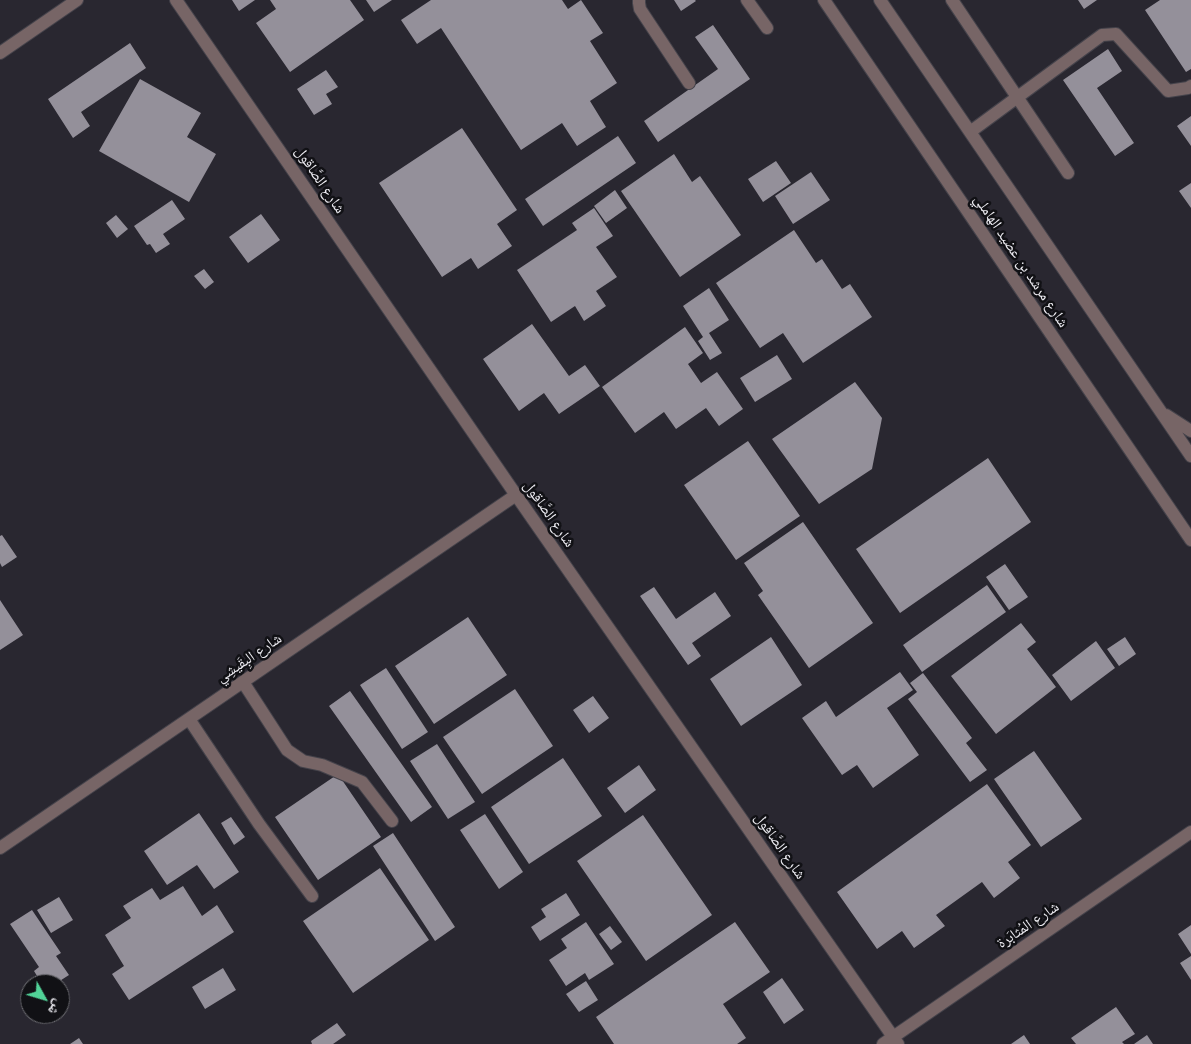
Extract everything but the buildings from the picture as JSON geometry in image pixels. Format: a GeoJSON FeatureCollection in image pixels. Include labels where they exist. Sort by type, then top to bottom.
{"type":"FeatureCollection","features":[{"type":"Feature","properties":{"kind":"street"},"geometry":{"type":"LineString","coordinates":[[0,53],[78,0]]}},
{"type":"Feature","properties":{"kind":"street","name":"شارع الصَّاقول"},"geometry":{"type":"LineString","coordinates":[[176,0],[891,1042]]}},
{"type":"Feature","properties":{"kind":"street"},"geometry":{"type":"LineString","coordinates":[[639,0],[640,9],[689,83]]}},
{"type":"Feature","properties":{"kind":"street"},"geometry":{"type":"LineString","coordinates":[[747,0],[767,28]]}},
{"type":"Feature","properties":{"kind":"street","name":"شارع مرشد بن عضيد الهاملي"},"geometry":{"type":"LineString","coordinates":[[824,0],[1191,540]]}},
{"type":"Feature","properties":{"kind":"street","name":"شارع مرشد بن عضيد الهاملي"},"geometry":{"type":"LineString","coordinates":[[880,0],[1191,456]]}},
{"type":"Feature","properties":{"kind":"street"},"geometry":{"type":"LineString","coordinates":[[952,0],[1068,173]]}},
{"type":"Feature","properties":{"kind":"street"},"geometry":{"type":"LineString","coordinates":[[970,132],[1102,35],[1116,34],[1168,91],[1191,86]]}},
{"type":"Feature","properties":{"kind":"street"},"geometry":{"type":"LineString","coordinates":[[1160,410],[1191,431]]}},
{"type":"Feature","properties":{"kind":"street","name":"شارع البِقَيشِي"},"geometry":{"type":"LineString","coordinates":[[0,848],[516,495]]}},
{"type":"Feature","properties":{"kind":"street"},"geometry":{"type":"LineString","coordinates":[[243,682],[287,750],[303,762],[322,765],[362,782],[392,821]]}},
{"type":"Feature","properties":{"kind":"street"},"geometry":{"type":"LineString","coordinates":[[189,719],[259,824],[312,896]]}},
{"type":"Feature","properties":{"kind":"street","name":"شارع المُثابَرة"},"geometry":{"type":"LineString","coordinates":[[891,1042],[1191,832]]}}]}
